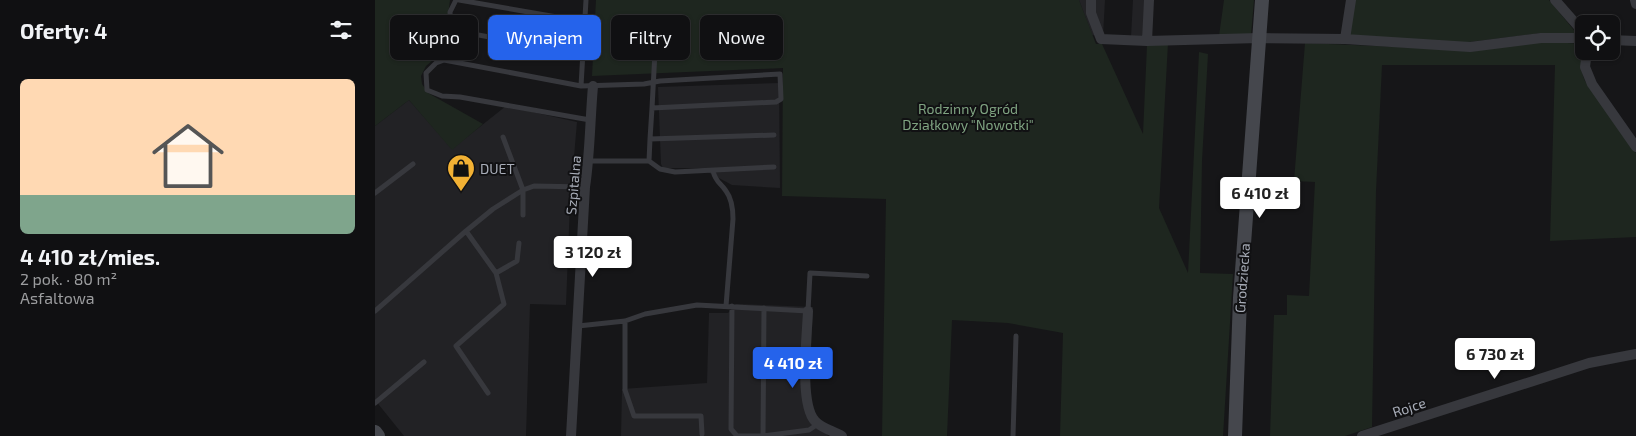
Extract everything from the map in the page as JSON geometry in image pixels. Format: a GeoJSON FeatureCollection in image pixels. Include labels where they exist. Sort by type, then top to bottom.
{"type":"FeatureCollection","features":[{"type":"Feature","properties":{"kind":"street"},"geometry":{"type":"LineString","coordinates":[[1091,0],[1091,13],[1101,39],[1345,39],[1470,47],[1541,38],[1575,38]]}},
{"type":"Feature","properties":{"kind":"street"},"geometry":{"type":"LineString","coordinates":[[1147,40],[1149,0]]}},
{"type":"Feature","properties":{"kind":"street","name":"Grodziecka"},"geometry":{"type":"LineString","coordinates":[[1235,436],[1240,298],[1262,0]]}},
{"type":"Feature","properties":{"kind":"street"},"geometry":{"type":"LineString","coordinates":[[1345,39],[1351,0]]}},
{"type":"Feature","properties":{"kind":"street"},"geometry":{"type":"LineString","coordinates":[[1555,0],[1575,23]]}},
{"type":"Feature","properties":{"kind":"street"},"geometry":{"type":"LineString","coordinates":[[1635,0],[1636,4]]}},
{"type":"Feature","properties":{"kind":"street"},"geometry":{"type":"LineString","coordinates":[[1620,41],[1636,42]]}},
{"type":"Feature","properties":{"kind":"street"},"geometry":{"type":"LineString","coordinates":[[1586,60],[1585,66],[1592,84],[1636,147]]}},
{"type":"Feature","properties":{"kind":"street","name":"Szpitalna"},"geometry":{"type":"LineString","coordinates":[[571,436],[585,187],[589,161],[593,86]]}},
{"type":"Feature","properties":{"kind":"street"},"geometry":{"type":"LineString","coordinates":[[808,312],[805,398],[813,419],[817,424],[842,436]]}},
{"type":"Feature","properties":{"kind":"street","name":"Rojce"},"geometry":{"type":"LineString","coordinates":[[1362,436],[1589,363],[1636,354]]}},
{"type":"Feature","properties":{"kind":"street"},"geometry":{"type":"LineString","coordinates":[[375,432],[378,436]]}},
{"type":"Feature","properties":{"kind":"lane"},"geometry":{"type":"LineString","coordinates":[[450,15],[457,0],[545,15]]}},
{"type":"Feature","properties":{"kind":"lane"},"geometry":{"type":"LineString","coordinates":[[586,0],[586,15]]}},
{"type":"Feature","properties":{"kind":"lane"},"geometry":{"type":"LineString","coordinates":[[590,120],[460,97],[442,96],[427,90],[426,73],[436,63],[444,60],[581,86],[780,74],[781,99],[777,102],[652,108]]}},
{"type":"Feature","properties":{"kind":"lane"},"geometry":{"type":"LineString","coordinates":[[581,86],[582,60]]}},
{"type":"Feature","properties":{"kind":"lane"},"geometry":{"type":"LineString","coordinates":[[649,161],[654,60]]}},
{"type":"Feature","properties":{"kind":"lane"},"geometry":{"type":"LineString","coordinates":[[650,139],[774,135]]}},
{"type":"Feature","properties":{"kind":"lane"},"geometry":{"type":"LineString","coordinates":[[503,137],[523,190],[523,215]]}},
{"type":"Feature","properties":{"kind":"lane"},"geometry":{"type":"LineString","coordinates":[[589,161],[649,161],[660,169],[675,172],[774,167]]}},
{"type":"Feature","properties":{"kind":"lane"},"geometry":{"type":"LineString","coordinates":[[375,193],[413,164]]}},
{"type":"Feature","properties":{"kind":"lane"},"geometry":{"type":"LineString","coordinates":[[713,171],[715,181],[727,191],[732,205],[733,219],[729,306],[731,429],[737,436],[763,436],[809,430],[817,424]]}},
{"type":"Feature","properties":{"kind":"lane"},"geometry":{"type":"LineString","coordinates":[[375,311],[466,231],[493,209],[523,190],[534,186],[585,187]]}},
{"type":"Feature","properties":{"kind":"lane"},"geometry":{"type":"LineString","coordinates":[[466,231],[496,273],[504,304],[456,346],[488,393]]}},
{"type":"Feature","properties":{"kind":"lane"},"geometry":{"type":"LineString","coordinates":[[496,273],[517,261],[519,244]]}},
{"type":"Feature","properties":{"kind":"lane"},"geometry":{"type":"LineString","coordinates":[[578,326],[625,321],[645,314],[697,304],[808,312],[811,273],[867,276]]}},
{"type":"Feature","properties":{"kind":"lane"},"geometry":{"type":"LineString","coordinates":[[763,436],[764,308]]}},
{"type":"Feature","properties":{"kind":"lane"},"geometry":{"type":"LineString","coordinates":[[625,321],[625,390],[634,416],[701,416],[702,434]]}},
{"type":"Feature","properties":{"kind":"lane"},"geometry":{"type":"LineString","coordinates":[[1013,436],[1016,336]]}},
{"type":"Feature","properties":{"kind":"lane"},"geometry":{"type":"LineString","coordinates":[[375,403],[424,362]]}},
{"type":"Feature","properties":{"kind":"shaded area"},"geometry":{"type":"Polygon","coordinates":[[[1079,0],[1105,0],[1103,36],[1092,35],[1079,0]]]}},
{"type":"Feature","properties":{"kind":"shaded area"},"geometry":{"type":"Polygon","coordinates":[[[1133,0],[1147,0],[1144,37],[1131,37],[1133,0]]]}},
{"type":"Feature","properties":{"kind":"shaded area"},"geometry":{"type":"Polygon","coordinates":[[[779,83],[780,188],[732,185],[700,168],[663,168],[661,164],[658,87],[779,83]]]}},
{"type":"Feature","properties":{"kind":"shaded area"},"geometry":{"type":"Polygon","coordinates":[[[409,100],[452,149],[506,106],[577,122],[570,203],[566,305],[530,304],[526,436],[404,436],[375,400],[375,126],[409,100]]]}},
{"type":"Feature","properties":{"kind":"shaded area"},"geometry":{"type":"Polygon","coordinates":[[[736,304],[813,307],[809,399],[814,414],[828,436],[621,436],[622,389],[707,383],[709,313],[728,313],[736,304]]]}},
{"type":"Feature","properties":{"kind":"green space"},"geometry":{"type":"Polygon","coordinates":[[[375,0],[450,0],[448,15],[390,15],[390,60],[433,60],[426,66],[421,76],[422,84],[428,93],[483,124],[452,150],[409,100],[375,126],[375,0]]]}},
{"type":"Feature","properties":{"kind":"green space","name":"Rodzinny Ogród Działkowy \"Nowotki\""},"geometry":{"type":"Polygon","coordinates":[[[596,0],[1079,0],[1096,44],[1102,44],[1143,134],[1147,45],[1168,43],[1159,208],[1188,273],[1199,52],[1208,54],[1202,161],[1200,273],[1233,274],[1223,436],[1060,436],[1063,333],[1008,323],[952,320],[947,436],[882,436],[886,199],[782,196],[783,68],[592,76],[593,60],[601,60],[601,15],[595,15],[596,0]]]}},
{"type":"Feature","properties":{"kind":"green space"},"geometry":{"type":"Polygon","coordinates":[[[1224,0],[1254,0],[1251,35],[1219,36],[1224,0]]]}},
{"type":"Feature","properties":{"kind":"green space"},"geometry":{"type":"Polygon","coordinates":[[[1355,0],[1549,0],[1575,31],[1575,35],[1541,33],[1461,43],[1349,35],[1355,0]]]}},
{"type":"Feature","properties":{"kind":"green space"},"geometry":{"type":"Polygon","coordinates":[[[1540,41],[1575,44],[1575,60],[1581,60],[1585,81],[1636,153],[1636,237],[1550,241],[1555,65],[1382,65],[1376,191],[1372,427],[1345,436],[1270,436],[1274,315],[1287,315],[1287,295],[1309,296],[1315,182],[1294,181],[1305,43],[1447,49],[1540,41]]]}},
{"type":"Feature","properties":{"kind":"place","name":"DUET"},"geometry":{"type":"Point","coordinates":[461,192]}}]}
